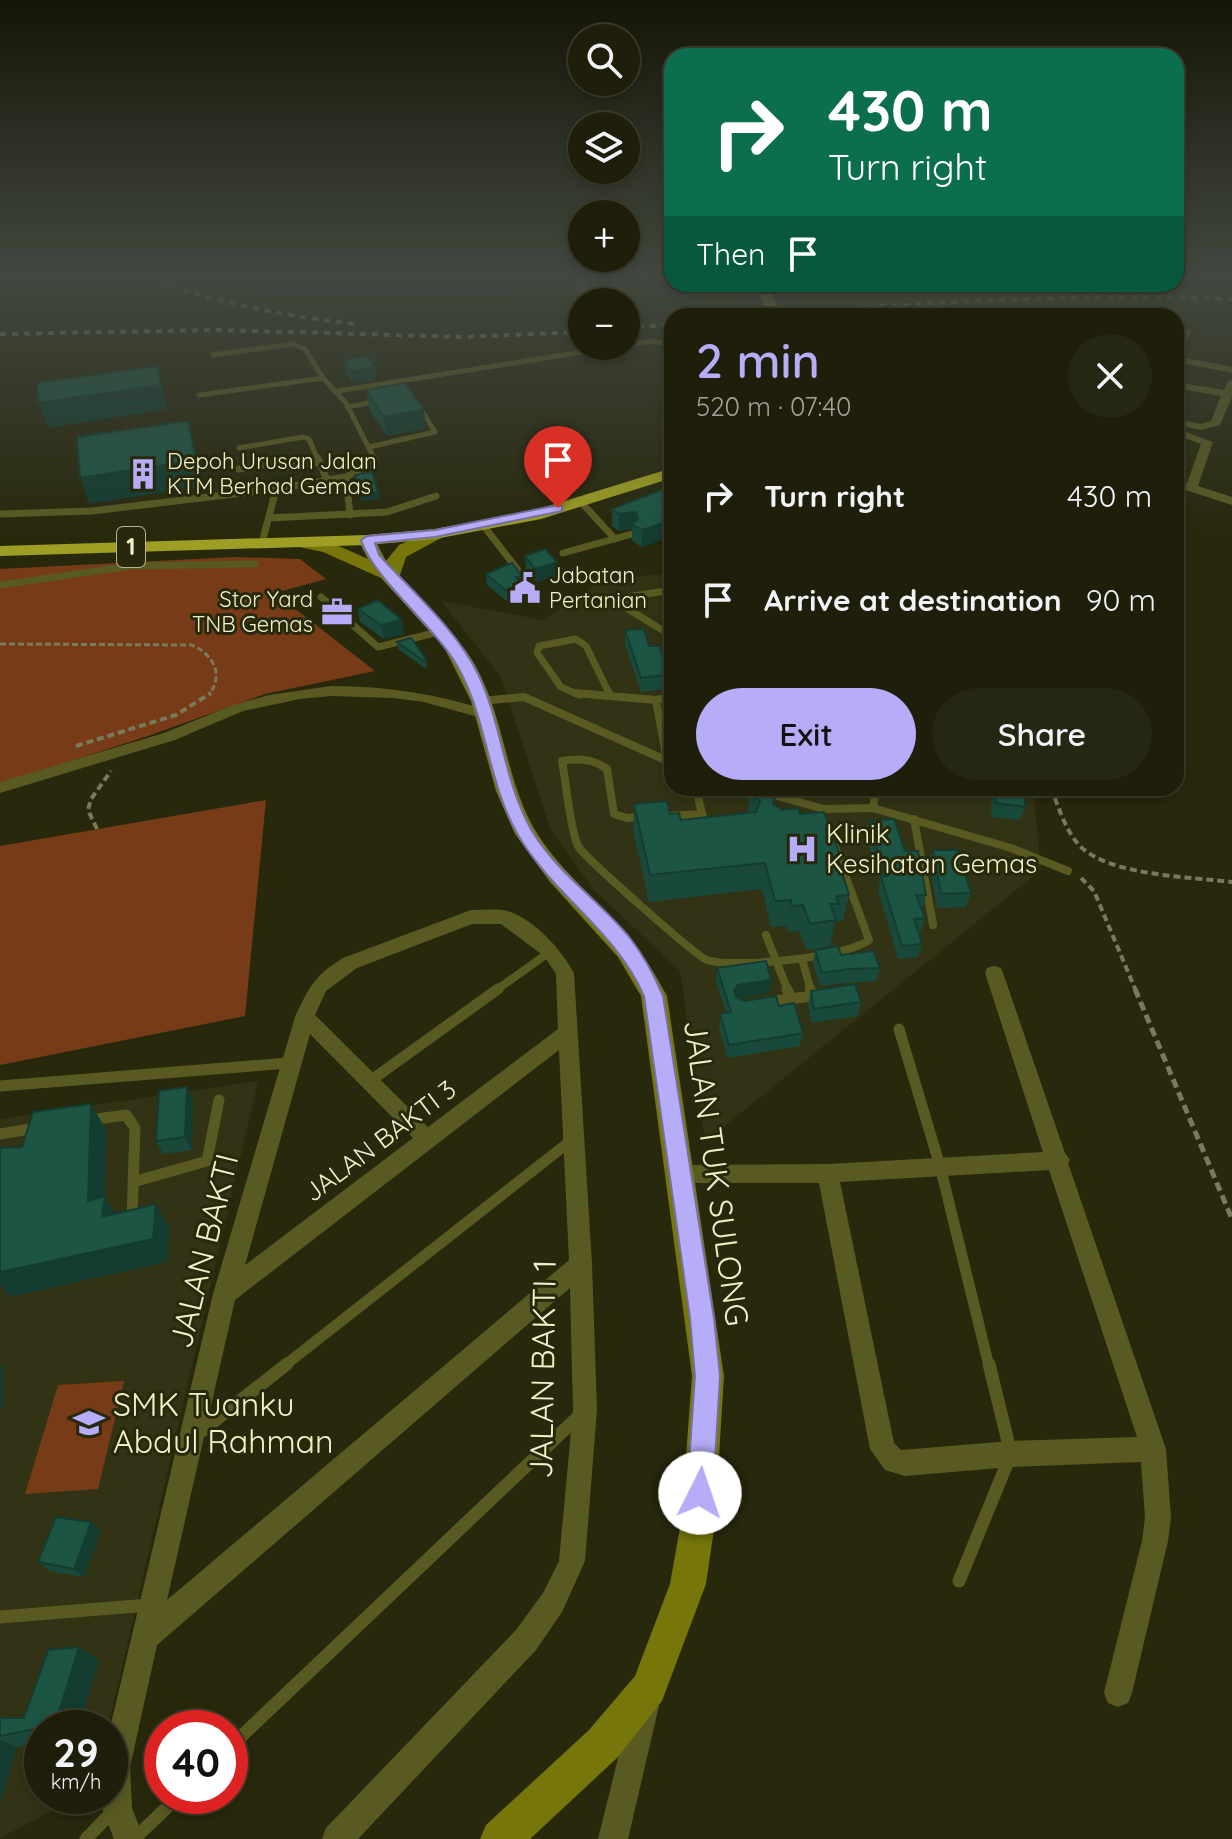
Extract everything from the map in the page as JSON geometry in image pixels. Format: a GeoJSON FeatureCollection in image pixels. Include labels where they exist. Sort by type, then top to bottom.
{"type":"FeatureCollection","features":[{"type":"Feature","properties":{"kind":"highway","name":"1"},"geometry":{"type":"LineString","coordinates":[[0,552],[367,540],[435,534],[581,502],[664,476]]}},
{"type":"Feature","properties":{"kind":"street"},"geometry":{"type":"LineString","coordinates":[[1184,361],[1232,370]]}},
{"type":"Feature","properties":{"kind":"street"},"geometry":{"type":"LineString","coordinates":[[1184,388],[1229,392],[1216,423],[1209,427],[1184,423]]}},
{"type":"Feature","properties":{"kind":"street"},"geometry":{"type":"LineString","coordinates":[[1184,435],[1207,442],[1191,489]]}},
{"type":"Feature","properties":{"kind":"street"},"geometry":{"type":"LineString","coordinates":[[1184,486],[1232,501]]}},
{"type":"Feature","properties":{"kind":"street"},"geometry":{"type":"LineString","coordinates":[[300,542],[335,550],[391,577],[396,555],[435,534]]}},
{"type":"Feature","properties":{"kind":"street","name":"JALAN TUK SULONG"},"geometry":{"type":"LineString","coordinates":[[367,540],[373,556],[461,656],[483,707],[509,801],[525,832],[548,868],[623,942],[644,972],[654,996],[708,1376],[698,1522],[688,1584],[649,1688],[603,1744],[500,1839]]}},
{"type":"Feature","properties":{"kind":"street"},"geometry":{"type":"LineString","coordinates":[[0,788],[165,738],[234,710],[285,696],[331,692],[401,692],[483,707]]}},
{"type":"Feature","properties":{"kind":"street","name":"JALAN BAKTI"},"geometry":{"type":"LineString","coordinates":[[128,1710],[194,1438],[225,1294],[291,1058],[318,987],[350,963],[471,917],[503,917],[551,951]]}},
{"type":"Feature","properties":{"kind":"street","name":"JALAN BAKTI 1"},"geometry":{"type":"LineString","coordinates":[[337,1839],[526,1640],[545,1617],[564,1584],[572,1561],[585,1410],[581,1264],[565,973],[551,951]]}},
{"type":"Feature","properties":{"kind":"street"},"geometry":{"type":"LineString","coordinates":[[994,973],[1059,1160],[1153,1449],[1158,1518],[1155,1541],[1118,1693]]}},
{"type":"Feature","properties":{"kind":"street"},"geometry":{"type":"LineString","coordinates":[[305,1017],[428,1140]]}},
{"type":"Feature","properties":{"kind":"street","name":"JALAN BAKTI 3"},"geometry":{"type":"LineString","coordinates":[[225,1294],[568,1032]]}},
{"type":"Feature","properties":{"kind":"street"},"geometry":{"type":"LineString","coordinates":[[679,1174],[828,1173],[1059,1160]]}},
{"type":"Feature","properties":{"kind":"street"},"geometry":{"type":"LineString","coordinates":[[828,1173],[883,1449],[894,1461],[905,1463],[1011,1454],[1153,1449]]}},
{"type":"Feature","properties":{"kind":"street"},"geometry":{"type":"LineString","coordinates":[[144,1638],[581,1264]]}},
{"type":"Feature","properties":{"kind":"street"},"geometry":{"type":"LineString","coordinates":[[613,1839],[649,1688]]}},
{"type":"Feature","properties":{"kind":"street","name":"JALAN BAKTI"},"geometry":{"type":"LineString","coordinates":[[120,1814],[131,1839]]}},
{"type":"Feature","properties":{"kind":"lane"},"geometry":{"type":"LineString","coordinates":[[0,514],[92,511],[276,489],[346,477],[375,461],[338,391],[321,375],[312,360]]}},
{"type":"Feature","properties":{"kind":"lane"},"geometry":{"type":"LineString","coordinates":[[338,391],[533,360]]}},
{"type":"Feature","properties":{"kind":"lane"},"geometry":{"type":"LineString","coordinates":[[199,395],[321,375]]}},
{"type":"Feature","properties":{"kind":"lane"},"geometry":{"type":"LineString","coordinates":[[347,407],[391,399]]}},
{"type":"Feature","properties":{"kind":"lane"},"geometry":{"type":"LineString","coordinates":[[369,447],[435,432],[414,399]]}},
{"type":"Feature","properties":{"kind":"lane"},"geometry":{"type":"LineString","coordinates":[[239,448],[303,437],[309,439],[327,480]]}},
{"type":"Feature","properties":{"kind":"lane"},"geometry":{"type":"LineString","coordinates":[[239,469],[277,462],[283,468],[318,462]]}},
{"type":"Feature","properties":{"kind":"lane"},"geometry":{"type":"LineString","coordinates":[[346,477],[350,515]]}},
{"type":"Feature","properties":{"kind":"lane"},"geometry":{"type":"LineString","coordinates":[[262,543],[276,489]]}},
{"type":"Feature","properties":{"kind":"lane"},"geometry":{"type":"LineString","coordinates":[[269,518],[387,512],[436,496]]}},
{"type":"Feature","properties":{"kind":"lane"},"geometry":{"type":"LineString","coordinates":[[581,502],[615,539]]}},
{"type":"Feature","properties":{"kind":"lane"},"geometry":{"type":"LineString","coordinates":[[483,525],[531,587]]}},
{"type":"Feature","properties":{"kind":"lane"},"geometry":{"type":"LineString","coordinates":[[563,553],[632,534]]}},
{"type":"Feature","properties":{"kind":"lane"},"geometry":{"type":"LineString","coordinates":[[0,585],[131,566],[255,564]]}},
{"type":"Feature","properties":{"kind":"lane"},"geometry":{"type":"LineString","coordinates":[[664,591],[620,598],[626,608],[664,628]]}},
{"type":"Feature","properties":{"kind":"lane"},"geometry":{"type":"LineString","coordinates":[[321,597],[378,647],[442,631]]}},
{"type":"Feature","properties":{"kind":"lane"},"geometry":{"type":"LineString","coordinates":[[611,696],[586,646],[576,639],[539,646],[537,653],[561,687],[580,695],[664,698]]}},
{"type":"Feature","properties":{"kind":"lane"},"geometry":{"type":"LineString","coordinates":[[483,707],[524,697],[664,760]]}},
{"type":"Feature","properties":{"kind":"lane"},"geometry":{"type":"LineString","coordinates":[[656,700],[664,738]]}},
{"type":"Feature","properties":{"kind":"lane"},"geometry":{"type":"LineString","coordinates":[[702,814],[627,818],[614,814],[607,769],[599,762],[576,758],[562,761],[578,845],[595,866],[706,960],[778,962],[858,949],[869,940],[832,839]]}},
{"type":"Feature","properties":{"kind":"lane"},"geometry":{"type":"LineString","coordinates":[[698,796],[706,823],[716,827]]}},
{"type":"Feature","properties":{"kind":"lane"},"geometry":{"type":"LineString","coordinates":[[785,796],[824,809],[873,808],[1011,848],[1068,871]]}},
{"type":"Feature","properties":{"kind":"lane"},"geometry":{"type":"LineString","coordinates":[[873,808],[875,796]]}},
{"type":"Feature","properties":{"kind":"lane"},"geometry":{"type":"LineString","coordinates":[[824,809],[827,824]]}},
{"type":"Feature","properties":{"kind":"lane"},"geometry":{"type":"LineString","coordinates":[[914,819],[933,925]]}},
{"type":"Feature","properties":{"kind":"lane"},"geometry":{"type":"LineString","coordinates":[[766,935],[791,999]]}},
{"type":"Feature","properties":{"kind":"lane"},"geometry":{"type":"LineString","coordinates":[[370,1081],[551,951]]}},
{"type":"Feature","properties":{"kind":"lane"},"geometry":{"type":"LineString","coordinates":[[802,959],[812,996]]}},
{"type":"Feature","properties":{"kind":"lane"},"geometry":{"type":"LineString","coordinates":[[754,1004],[835,992]]}},
{"type":"Feature","properties":{"kind":"lane"},"geometry":{"type":"LineString","coordinates":[[899,1029],[940,1166],[1011,1454],[959,1581]]}},
{"type":"Feature","properties":{"kind":"lane"},"geometry":{"type":"LineString","coordinates":[[0,1086],[291,1058]]}},
{"type":"Feature","properties":{"kind":"lane"},"geometry":{"type":"LineString","coordinates":[[133,1182],[207,1161],[219,1100]]}},
{"type":"Feature","properties":{"kind":"lane"},"geometry":{"type":"LineString","coordinates":[[79,1122],[126,1115],[132,1120],[135,1128],[132,1218]]}},
{"type":"Feature","properties":{"kind":"lane"},"geometry":{"type":"LineString","coordinates":[[0,1134],[47,1127]]}},
{"type":"Feature","properties":{"kind":"lane"},"geometry":{"type":"LineString","coordinates":[[194,1438],[573,1139]]}},
{"type":"Feature","properties":{"kind":"lane"},"geometry":{"type":"LineString","coordinates":[[248,1730],[585,1410]]}},
{"type":"Feature","properties":{"kind":"lane"},"geometry":{"type":"LineString","coordinates":[[0,1617],[152,1605]]}},
{"type":"Feature","properties":{"kind":"lane"},"geometry":{"type":"LineString","coordinates":[[86,1839],[111,1814]]}},
{"type":"Feature","properties":{"kind":"lane"},"geometry":{"type":"LineString","coordinates":[[131,1839],[159,1814]]}},
{"type":"Feature","properties":{"kind":"path"},"geometry":{"type":"LineString","coordinates":[[0,644],[192,645],[207,652],[219,678],[205,700],[183,712],[70,748]]}},
{"type":"Feature","properties":{"kind":"path"},"geometry":{"type":"LineString","coordinates":[[1054,796],[1067,829],[1084,851],[1114,865],[1232,882]]}},
{"type":"Feature","properties":{"kind":"path"},"geometry":{"type":"LineString","coordinates":[[1068,871],[1087,882],[1094,891],[1232,1219]]}},
{"type":"Feature","properties":{"kind":"shaded area"},"geometry":{"type":"Polygon","coordinates":[[[235,557],[300,559],[326,579],[275,593],[375,671],[265,694],[0,784],[0,569],[235,557]]]}},
{"type":"Feature","properties":{"kind":"shaded area","name":"Klinik Kesihatan Gemas"},"geometry":{"type":"Polygon","coordinates":[[[664,574],[664,796],[1034,796],[1041,870],[705,1142],[680,971],[593,889],[550,828],[501,677],[441,601],[543,620],[602,580],[664,574]]]}},
{"type":"Feature","properties":{"kind":"shaded area"},"geometry":{"type":"Polygon","coordinates":[[[266,800],[245,1016],[0,1065],[0,846],[266,800]]]}},
{"type":"Feature","properties":{"kind":"shaded area","name":"SMK Tuanku Abdul Rahman"},"geometry":{"type":"Polygon","coordinates":[[[258,1081],[112,1710],[24,1710],[24,1814],[46,1814],[0,1838],[0,1119],[258,1081]]]}},
{"type":"Feature","properties":{"kind":"shaded area"},"geometry":{"type":"Polygon","coordinates":[[[124,1381],[98,1489],[25,1494],[58,1385],[124,1381]]]}},
{"type":"Feature","properties":{"kind":"building"},"geometry":{"type":"Polygon","coordinates":[[[344,360],[370,360],[374,367],[351,371],[344,360]]]}},
{"type":"Feature","properties":{"kind":"building"},"geometry":{"type":"Polygon","coordinates":[[[157,366],[161,385],[39,403],[37,383],[157,366]]]}},
{"type":"Feature","properties":{"kind":"building"},"geometry":{"type":"Polygon","coordinates":[[[405,383],[424,410],[384,417],[366,390],[405,383]]]}},
{"type":"Feature","properties":{"kind":"building"},"geometry":{"type":"Polygon","coordinates":[[[188,421],[196,460],[80,478],[77,437],[188,421]]]}},
{"type":"Feature","properties":{"kind":"building"},"geometry":{"type":"Polygon","coordinates":[[[372,472],[378,492],[360,495],[355,475],[372,472]]]}},
{"type":"Feature","properties":{"kind":"building"},"geometry":{"type":"Polygon","coordinates":[[[664,489],[664,523],[642,530],[632,524],[638,519],[636,512],[619,514],[612,509],[664,489]]]}},
{"type":"Feature","properties":{"kind":"building"},"geometry":{"type":"Polygon","coordinates":[[[545,549],[557,562],[535,569],[525,556],[545,549]]]}},
{"type":"Feature","properties":{"kind":"building"},"geometry":{"type":"Polygon","coordinates":[[[512,563],[522,576],[516,577],[531,589],[513,596],[486,574],[512,563]]]}},
{"type":"Feature","properties":{"kind":"building"},"geometry":{"type":"Polygon","coordinates":[[[378,600],[402,620],[381,625],[358,609],[378,600]]]}},
{"type":"Feature","properties":{"kind":"building"},"geometry":{"type":"Polygon","coordinates":[[[644,629],[649,646],[660,646],[664,675],[641,678],[625,630],[644,629]]]}},
{"type":"Feature","properties":{"kind":"building"},"geometry":{"type":"Polygon","coordinates":[[[411,638],[426,659],[424,661],[397,642],[411,638]]]}},
{"type":"Feature","properties":{"kind":"building"},"geometry":{"type":"Polygon","coordinates":[[[753,796],[775,796],[773,804],[782,810],[798,808],[800,814],[824,812],[840,855],[837,855],[849,895],[836,896],[839,904],[830,904],[836,920],[810,924],[803,905],[792,906],[791,900],[775,901],[765,863],[650,875],[634,804],[667,801],[670,814],[679,813],[681,820],[756,812],[760,801],[753,796]]]}},
{"type":"Feature","properties":{"kind":"building"},"geometry":{"type":"Polygon","coordinates":[[[995,796],[1026,796],[1025,807],[995,803],[995,796]]]}},
{"type":"Feature","properties":{"kind":"building"},"geometry":{"type":"Polygon","coordinates":[[[894,819],[905,851],[918,851],[926,895],[916,895],[925,918],[914,919],[922,944],[902,946],[881,877],[886,876],[868,821],[894,819]]]}},
{"type":"Feature","properties":{"kind":"building"},"geometry":{"type":"Polygon","coordinates":[[[933,850],[958,850],[971,893],[941,894],[933,850]]]}},
{"type":"Feature","properties":{"kind":"building"},"geometry":{"type":"Polygon","coordinates":[[[838,946],[841,955],[873,951],[880,968],[822,973],[815,950],[838,946]]]}},
{"type":"Feature","properties":{"kind":"building"},"geometry":{"type":"Polygon","coordinates":[[[766,961],[771,980],[738,985],[734,990],[736,997],[744,1001],[776,996],[779,1006],[794,1003],[803,1033],[729,1045],[720,1014],[731,1012],[717,968],[766,961]]]}},
{"type":"Feature","properties":{"kind":"building"},"geometry":{"type":"Polygon","coordinates":[[[855,984],[861,1002],[814,1009],[811,991],[855,984]]]}},
{"type":"Feature","properties":{"kind":"building"},"geometry":{"type":"Polygon","coordinates":[[[187,1087],[185,1137],[156,1141],[159,1091],[187,1087]]]}},
{"type":"Feature","properties":{"kind":"building"},"geometry":{"type":"Polygon","coordinates":[[[91,1104],[88,1201],[105,1196],[102,1217],[156,1204],[153,1239],[0,1272],[0,1148],[22,1147],[33,1112],[91,1104]]]}},
{"type":"Feature","properties":{"kind":"building"},"geometry":{"type":"Polygon","coordinates":[[[56,1517],[91,1522],[74,1569],[38,1562],[56,1517]]]}},
{"type":"Feature","properties":{"kind":"building"},"geometry":{"type":"Polygon","coordinates":[[[79,1647],[60,1710],[27,1710],[48,1650],[79,1647]]]}},
{"type":"Feature","properties":{"kind":"building"},"geometry":{"type":"Polygon","coordinates":[[[0,1718],[24,1718],[24,1731],[0,1736],[0,1718]]]}},
{"type":"Feature","properties":{"kind":"place","name":"Depoh Urusan Jalan KTM Berhad Gemas"},"geometry":{"type":"Point","coordinates":[143,474]}},
{"type":"Feature","properties":{"kind":"place","name":"Jabatan Pertanian"},"geometry":{"type":"Point","coordinates":[525,588]}},
{"type":"Feature","properties":{"kind":"place","name":"Stor Yard TNB Gemas"},"geometry":{"type":"Point","coordinates":[337,612]}},
{"type":"Feature","properties":{"kind":"place","name":"Klinik Kesihatan Gemas"},"geometry":{"type":"Point","coordinates":[802,849]}},
{"type":"Feature","properties":{"kind":"place","name":"SMK Tuanku Abdul Rahman"},"geometry":{"type":"Point","coordinates":[89,1423]}},
{"type":"Feature","properties":{"kind":"route"},"geometry":{"type":"LineString","coordinates":[[558,508],[435,534],[367,540],[373,556],[442,631],[472,676],[509,801],[525,832],[548,868],[623,942],[644,972],[654,996],[708,1376],[700,1493]]}}]}
